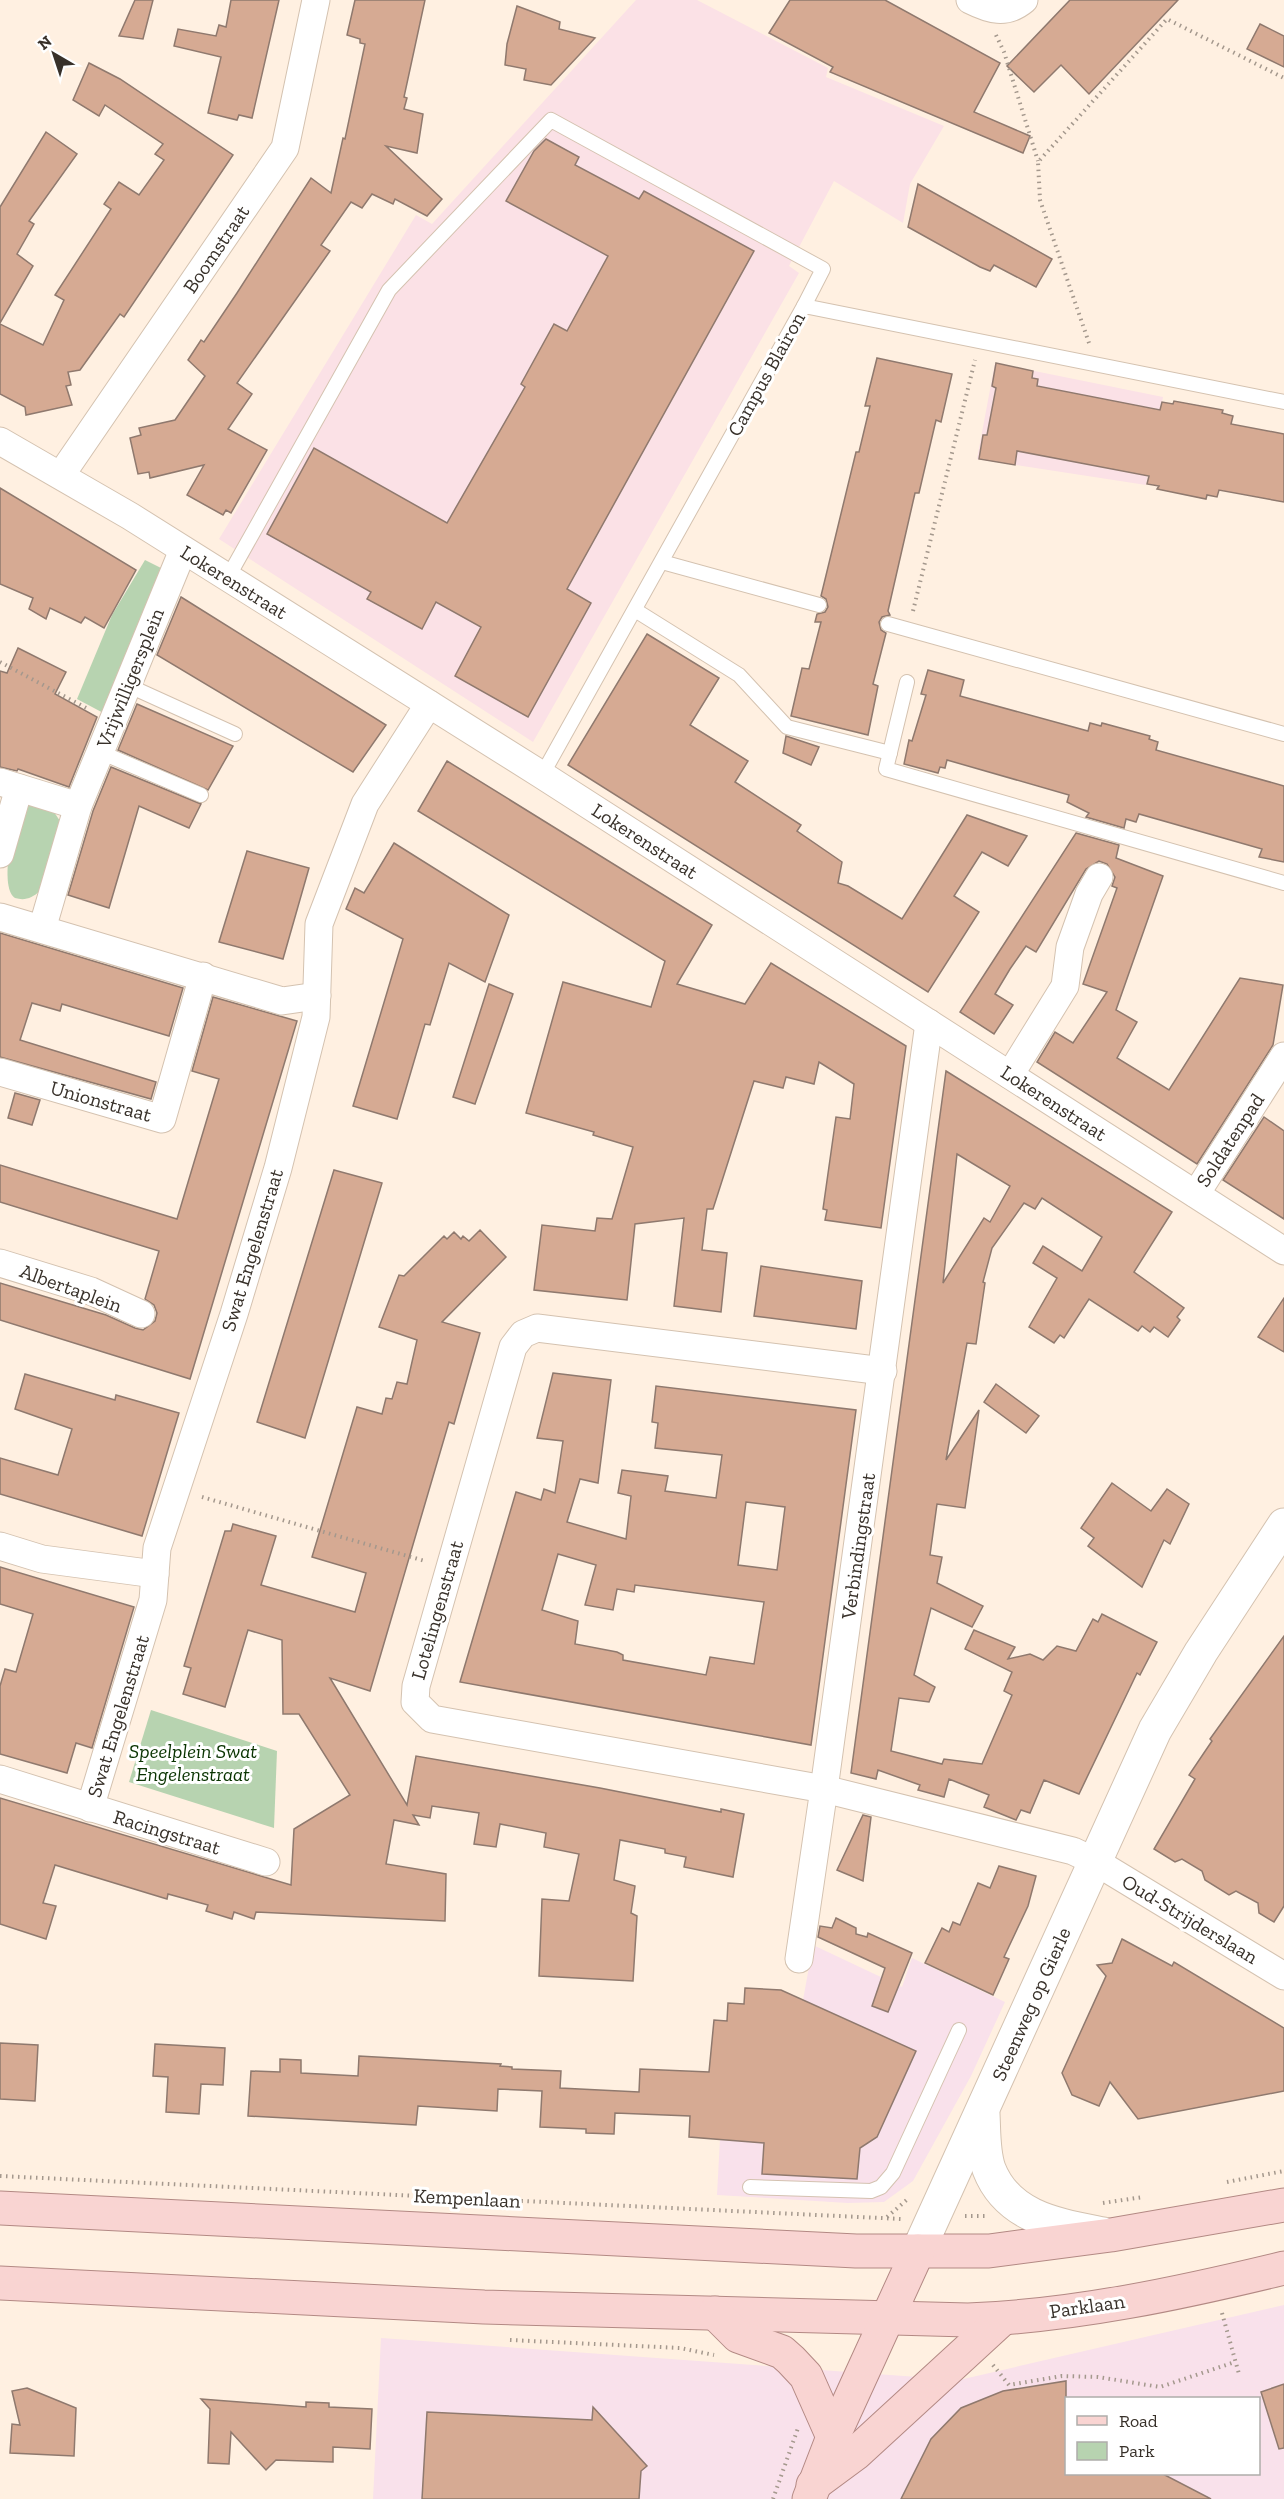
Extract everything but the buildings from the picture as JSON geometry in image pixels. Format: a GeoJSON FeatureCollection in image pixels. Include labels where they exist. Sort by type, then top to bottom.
{"type":"FeatureCollection","features":[{"type":"Feature","properties":{"kind":"main road"},"geometry":{"type":"LineString","coordinates":[[918,2251],[989,2251],[1111,2235],[1284,2205]]}},
{"type":"Feature","properties":{"kind":"main road","name":"Kempenlaan"},"geometry":{"type":"LineString","coordinates":[[0,2208],[855,2251],[918,2251]]}},
{"type":"Feature","properties":{"kind":"main road","name":"Steenweg op Gierle"},"geometry":{"type":"LineString","coordinates":[[811,2492],[833,2437],[918,2251]]}},
{"type":"Feature","properties":{"kind":"main road","name":"Parklaan"},"geometry":{"type":"LineString","coordinates":[[888,2320],[1002,2319],[1153,2297],[1284,2268]]}},
{"type":"Feature","properties":{"kind":"main road"},"geometry":{"type":"LineString","coordinates":[[0,2283],[484,2307],[888,2320]]}},
{"type":"Feature","properties":{"kind":"main road"},"geometry":{"type":"LineString","coordinates":[[715,2313],[738,2336],[782,2352],[791,2360],[806,2376],[833,2437]]}},
{"type":"Feature","properties":{"kind":"main road"},"geometry":{"type":"LineString","coordinates":[[811,2492],[1002,2319]]}},
{"type":"Feature","properties":{"kind":"street","name":"Boomstraat"},"geometry":{"type":"LineString","coordinates":[[61,475],[285,148],[316,0]]}},
{"type":"Feature","properties":{"kind":"street"},"geometry":{"type":"LineString","coordinates":[[977,3],[992,10],[1008,10],[1024,0]]}},
{"type":"Feature","properties":{"kind":"street","name":"Lokerenstraat"},"geometry":{"type":"LineString","coordinates":[[0,441],[61,475],[183,550],[542,775],[1284,1251]]}},
{"type":"Feature","properties":{"kind":"street","name":"Vrijwilligersplein"},"geometry":{"type":"LineString","coordinates":[[42,929],[78,807],[183,550]]}},
{"type":"Feature","properties":{"kind":"street","name":"Swat Engelenstraat"},"geometry":{"type":"LineString","coordinates":[[90,1808],[153,1600],[158,1548],[234,1314],[278,1168],[316,1017],[319,924],[364,804],[429,704]]}},
{"type":"Feature","properties":{"kind":"street"},"geometry":{"type":"LineString","coordinates":[[0,854],[9,785],[78,807]]}},
{"type":"Feature","properties":{"kind":"street"},"geometry":{"type":"LineString","coordinates":[[1010,1075],[1065,986],[1070,947],[1089,894],[1099,878]]}},
{"type":"Feature","properties":{"kind":"street"},"geometry":{"type":"LineString","coordinates":[[0,917],[282,1001],[317,996]]}},
{"type":"Feature","properties":{"kind":"street","name":"Unionstraat"},"geometry":{"type":"LineString","coordinates":[[0,1072],[162,1119],[203,976]]}},
{"type":"Feature","properties":{"kind":"street","name":"Verbindingstraat"},"geometry":{"type":"LineString","coordinates":[[824,1789],[929,1023]]}},
{"type":"Feature","properties":{"kind":"street","name":"Soldatenpad"},"geometry":{"type":"LineString","coordinates":[[1196,1194],[1284,1056]]}},
{"type":"Feature","properties":{"kind":"street","name":"Albertaplein"},"geometry":{"type":"LineString","coordinates":[[0,1263],[91,1291],[141,1314]]}},
{"type":"Feature","properties":{"kind":"street","name":"Lotelingenstraat"},"geometry":{"type":"LineString","coordinates":[[824,1789],[432,1719],[415,1702],[416,1686],[513,1347],[524,1334],[537,1328],[883,1371]]}},
{"type":"Feature","properties":{"kind":"street","name":"Steenweg op Gierle"},"geometry":{"type":"LineString","coordinates":[[918,2251],[1155,1730],[1201,1652],[1280,1538]]}},
{"type":"Feature","properties":{"kind":"street"},"geometry":{"type":"LineString","coordinates":[[0,1546],[42,1559],[155,1574]]}},
{"type":"Feature","properties":{"kind":"street","name":"Racingstraat"},"geometry":{"type":"LineString","coordinates":[[0,1779],[266,1862]]}},
{"type":"Feature","properties":{"kind":"street"},"geometry":{"type":"LineString","coordinates":[[799,1959],[824,1789],[1073,1851],[1096,1862]]}},
{"type":"Feature","properties":{"kind":"street","name":"Oud-Strijderslaan"},"geometry":{"type":"LineString","coordinates":[[1096,1862],[1284,1976]]}},
{"type":"Feature","properties":{"kind":"street"},"geometry":{"type":"LineString","coordinates":[[982,2111],[989,2169],[1001,2191],[1024,2212],[1049,2223],[1111,2235]]}},
{"type":"Feature","properties":{"kind":"lane"},"geometry":{"type":"LineString","coordinates":[[227,579],[389,290],[551,120],[823,269],[804,306]]}},
{"type":"Feature","properties":{"kind":"lane","name":"Campus Blairon"},"geometry":{"type":"LineString","coordinates":[[542,775],[804,306],[980,339],[1284,402]]}},
{"type":"Feature","properties":{"kind":"lane"},"geometry":{"type":"LineString","coordinates":[[662,562],[819,605]]}},
{"type":"Feature","properties":{"kind":"lane"},"geometry":{"type":"LineString","coordinates":[[635,610],[739,675],[787,727],[890,753]]}},
{"type":"Feature","properties":{"kind":"lane"},"geometry":{"type":"LineString","coordinates":[[888,624],[1284,734]]}},
{"type":"Feature","properties":{"kind":"lane"},"geometry":{"type":"LineString","coordinates":[[907,682],[886,769],[1284,883]]}},
{"type":"Feature","properties":{"kind":"lane"},"geometry":{"type":"LineString","coordinates":[[127,685],[235,734]]}},
{"type":"Feature","properties":{"kind":"lane"},"geometry":{"type":"LineString","coordinates":[[100,752],[201,795]]}},
{"type":"Feature","properties":{"kind":"lane"},"geometry":{"type":"LineString","coordinates":[[750,2187],[871,2191],[881,2187],[893,2173],[959,2030]]}},
{"type":"Feature","properties":{"kind":"path"},"geometry":{"type":"LineString","coordinates":[[977,3],[1004,52],[1038,162],[1040,200],[1097,364]]}},
{"type":"Feature","properties":{"kind":"path"},"geometry":{"type":"LineString","coordinates":[[1038,162],[1167,19],[1284,78]]}},
{"type":"Feature","properties":{"kind":"path"},"geometry":{"type":"LineString","coordinates":[[906,609],[914,611],[980,339]]}},
{"type":"Feature","properties":{"kind":"path"},"geometry":{"type":"LineString","coordinates":[[0,662],[111,722]]}},
{"type":"Feature","properties":{"kind":"path"},"geometry":{"type":"LineString","coordinates":[[176,1489],[449,1568]]}},
{"type":"Feature","properties":{"kind":"path"},"geometry":{"type":"LineString","coordinates":[[1218,2184],[1284,2171]]}},
{"type":"Feature","properties":{"kind":"path","name":"Kempenlaan"},"geometry":{"type":"LineString","coordinates":[[0,2176],[905,2219],[935,2216]]}},
{"type":"Feature","properties":{"kind":"path"},"geometry":{"type":"LineString","coordinates":[[1096,2204],[1151,2196]]}},
{"type":"Feature","properties":{"kind":"path"},"geometry":{"type":"LineString","coordinates":[[935,2216],[976,2217],[1024,2212]]}},
{"type":"Feature","properties":{"kind":"path"},"geometry":{"type":"LineString","coordinates":[[1222,2313],[1239,2374]]}},
{"type":"Feature","properties":{"kind":"path"},"geometry":{"type":"LineString","coordinates":[[501,2339],[680,2348],[698,2354],[720,2356]]}},
{"type":"Feature","properties":{"kind":"path"},"geometry":{"type":"LineString","coordinates":[[990,2362],[1009,2385],[1062,2376],[1098,2377],[1161,2387],[1235,2362]]}},
{"type":"Feature","properties":{"kind":"shaded area"},"geometry":{"type":"Polygon","coordinates":[[[636,0],[697,0],[828,68],[826,77],[944,126],[910,184],[903,223],[834,181],[789,266],[799,273],[533,742],[219,539],[416,215],[432,224],[636,0]]]}},
{"type":"Feature","properties":{"kind":"shaded area"},"geometry":{"type":"Polygon","coordinates":[[[995,363],[1163,397],[1146,485],[977,459],[995,363]]]}},
{"type":"Feature","properties":{"kind":"shaded area"},"geometry":{"type":"Polygon","coordinates":[[[813,1945],[902,1987],[912,1958],[1005,2002],[971,2076],[913,2181],[884,2202],[848,2203],[717,2195],[720,2139],[744,2004],[781,1990],[803,2000],[813,1945]]]}},
{"type":"Feature","properties":{"kind":"shaded area"},"geometry":{"type":"Polygon","coordinates":[[[1284,2305],[1284,2499],[373,2499],[381,2338],[959,2380],[1284,2305]]]}},
{"type":"Feature","properties":{"kind":"green space"},"geometry":{"type":"Polygon","coordinates":[[[145,560],[169,572],[109,716],[77,699],[112,615],[145,560]]]}},
{"type":"Feature","properties":{"kind":"green space"},"geometry":{"type":"Polygon","coordinates":[[[30,803],[52,809],[60,821],[40,891],[28,898],[19,899],[11,893],[8,884],[8,859],[18,811],[30,803]]]}},
{"type":"Feature","properties":{"kind":"green space","name":"Speelplein Swat Engelenstraat"},"geometry":{"type":"Polygon","coordinates":[[[151,1710],[277,1751],[274,1828],[129,1782],[151,1710]]]}}]}
